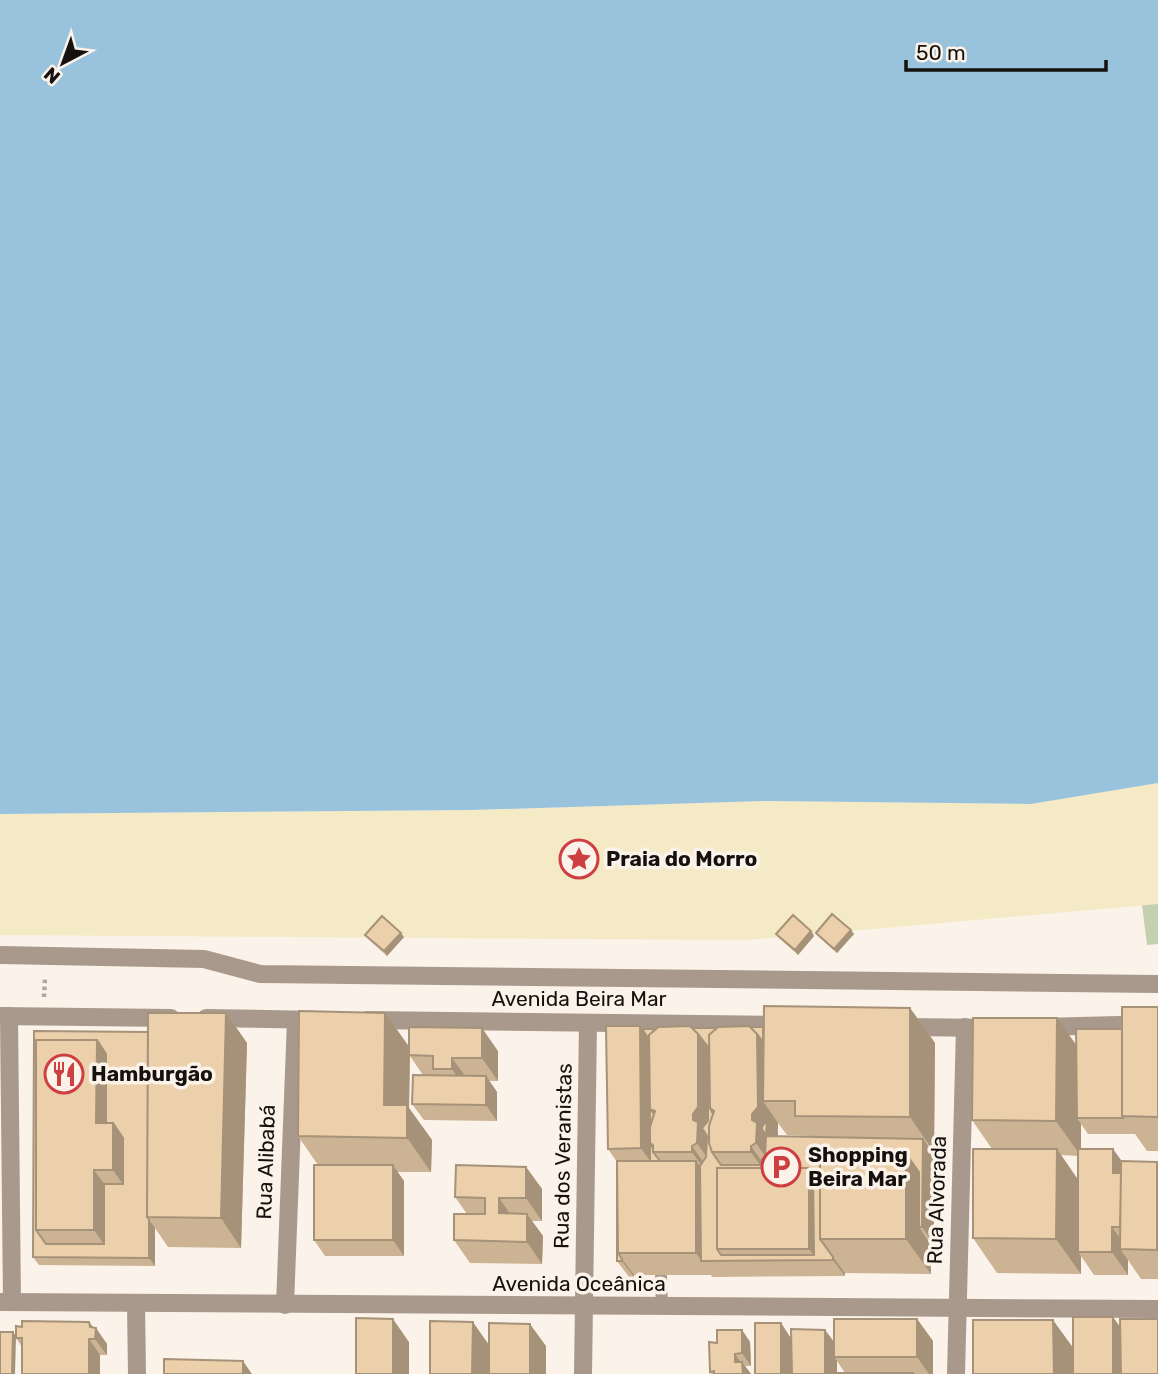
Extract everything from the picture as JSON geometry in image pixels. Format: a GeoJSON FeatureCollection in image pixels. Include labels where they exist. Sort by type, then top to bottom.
{"type":"FeatureCollection","features":[{"type":"Feature","properties":{"kind":"street"},"geometry":{"type":"LineString","coordinates":[[0,955],[204,959],[272,975],[1158,984]]}},
{"type":"Feature","properties":{"kind":"street"},"geometry":{"type":"LineString","coordinates":[[4,1016],[6,1302]]}},
{"type":"Feature","properties":{"kind":"street","name":"Avenida Beira Mar"},"geometry":{"type":"LineString","coordinates":[[4,1016],[588,1023],[636,1021],[800,1025]]}},
{"type":"Feature","properties":{"kind":"street","name":"Rua Alibabá"},"geometry":{"type":"LineString","coordinates":[[285,1305],[296,1020]]}},
{"type":"Feature","properties":{"kind":"street","name":"Rua dos Veranistas"},"geometry":{"type":"LineString","coordinates":[[583,1374],[588,1023]]}},
{"type":"Feature","properties":{"kind":"street"},"geometry":{"type":"LineString","coordinates":[[882,1027],[1158,1024]]}},
{"type":"Feature","properties":{"kind":"street","name":"Rua Alvorada"},"geometry":{"type":"LineString","coordinates":[[956,1374],[965,1027]]}},
{"type":"Feature","properties":{"kind":"street","name":"Avenida Oceânica"},"geometry":{"type":"LineString","coordinates":[[6,1302],[1158,1309]]}},
{"type":"Feature","properties":{"kind":"street"},"geometry":{"type":"LineString","coordinates":[[136,1304],[136,1374]]}},
{"type":"Feature","properties":{"kind":"lane"},"geometry":{"type":"LineString","coordinates":[[661,1277],[662,1307]]}},
{"type":"Feature","properties":{"kind":"path"},"geometry":{"type":"LineString","coordinates":[[44,1015],[45,956]]}},
{"type":"Feature","properties":{"kind":"green space"},"geometry":{"type":"Polygon","coordinates":[[[1158,895],[1158,944],[1147,945],[1141,897],[1158,895]]]}},
{"type":"Feature","properties":{"kind":"sand","name":"Praia do Morro"},"geometry":{"type":"Polygon","coordinates":[[[1158,783],[1158,904],[747,940],[0,935],[0,814],[472,810],[768,801],[1031,804],[1158,783]]]}},
{"type":"Feature","properties":{"kind":"water"},"geometry":{"type":"Polygon","coordinates":[[[0,0],[1158,0],[1158,783],[1031,804],[768,801],[472,810],[0,814],[0,0]]]}},
{"type":"Feature","properties":{"kind":"building"},"geometry":{"type":"Polygon","coordinates":[[[832,914],[851,930],[834,949],[816,933],[832,914]]]}},
{"type":"Feature","properties":{"kind":"building"},"geometry":{"type":"Polygon","coordinates":[[[793,915],[811,931],[795,950],[776,934],[793,915]]]}},
{"type":"Feature","properties":{"kind":"building"},"geometry":{"type":"Polygon","coordinates":[[[382,916],[401,933],[384,951],[365,935],[382,916]]]}},
{"type":"Feature","properties":{"kind":"building"},"geometry":{"type":"Polygon","coordinates":[[[764,1006],[910,1008],[910,1117],[795,1116],[795,1101],[763,1101],[764,1006]]]}},
{"type":"Feature","properties":{"kind":"building"},"geometry":{"type":"Polygon","coordinates":[[[1122,1007],[1158,1007],[1158,1117],[1122,1116],[1122,1007]]]}},
{"type":"Feature","properties":{"kind":"building"},"geometry":{"type":"Polygon","coordinates":[[[299,1011],[385,1013],[384,1105],[407,1105],[407,1138],[298,1136],[299,1011]]]}},
{"type":"Feature","properties":{"kind":"building"},"geometry":{"type":"Polygon","coordinates":[[[148,1013],[226,1013],[221,1218],[147,1217],[148,1013]]]}},
{"type":"Feature","properties":{"kind":"building"},"geometry":{"type":"Polygon","coordinates":[[[973,1018],[1057,1018],[1056,1121],[972,1120],[973,1018]]]}},
{"type":"Feature","properties":{"kind":"building"},"geometry":{"type":"Polygon","coordinates":[[[606,1026],[640,1026],[641,1148],[608,1149],[606,1026]]]}},
{"type":"Feature","properties":{"kind":"building"},"geometry":{"type":"Polygon","coordinates":[[[690,1026],[698,1034],[698,1107],[693,1114],[693,1120],[698,1122],[697,1143],[692,1146],[692,1152],[653,1152],[650,1127],[655,1111],[650,1109],[649,1035],[658,1027],[690,1026]]]}},
{"type":"Feature","properties":{"kind":"building"},"geometry":{"type":"Polygon","coordinates":[[[749,1026],[757,1034],[758,1107],[752,1114],[752,1120],[757,1123],[756,1143],[751,1146],[751,1152],[712,1152],[709,1126],[714,1111],[710,1108],[709,1035],[718,1027],[749,1026]]]}},
{"type":"Feature","properties":{"kind":"building"},"geometry":{"type":"Polygon","coordinates":[[[409,1027],[482,1028],[482,1058],[452,1058],[452,1069],[433,1069],[433,1056],[409,1055],[409,1027]]]}},
{"type":"Feature","properties":{"kind":"building"},"geometry":{"type":"Polygon","coordinates":[[[750,1027],[763,1027],[763,1042],[757,1034],[750,1027]]]}},
{"type":"Feature","properties":{"kind":"building"},"geometry":{"type":"Polygon","coordinates":[[[692,1028],[717,1028],[709,1035],[710,1108],[713,1114],[709,1126],[709,1143],[721,1165],[761,1165],[761,1160],[765,1157],[766,1136],[923,1139],[922,1227],[919,1227],[919,1172],[906,1154],[820,1154],[820,1239],[833,1260],[701,1261],[700,1166],[706,1157],[707,1136],[702,1128],[708,1121],[708,1047],[692,1028]],[[717,1168],[717,1249],[721,1255],[814,1255],[813,1174],[809,1168],[717,1168]]]}},
{"type":"Feature","properties":{"kind":"building"},"geometry":{"type":"Polygon","coordinates":[[[642,1029],[656,1029],[649,1035],[650,1109],[654,1114],[650,1125],[649,1039],[642,1029]]]}},
{"type":"Feature","properties":{"kind":"building"},"geometry":{"type":"Polygon","coordinates":[[[1076,1029],[1122,1029],[1123,1118],[1077,1118],[1076,1029]]]}},
{"type":"Feature","properties":{"kind":"building"},"geometry":{"type":"Polygon","coordinates":[[[34,1031],[148,1032],[149,1258],[33,1257],[34,1031]],[[36,1040],[36,1230],[46,1244],[104,1244],[104,1184],[123,1184],[123,1138],[113,1123],[106,1123],[106,1054],[97,1040],[36,1040]]]}},
{"type":"Feature","properties":{"kind":"building"},"geometry":{"type":"Polygon","coordinates":[[[36,1040],[97,1040],[96,1123],[113,1123],[113,1170],[94,1170],[94,1230],[36,1230],[36,1040]]]}},
{"type":"Feature","properties":{"kind":"building"},"geometry":{"type":"Polygon","coordinates":[[[413,1075],[486,1076],[486,1105],[412,1104],[413,1075]]]}},
{"type":"Feature","properties":{"kind":"building"},"geometry":{"type":"Polygon","coordinates":[[[767,1120],[766,1136],[762,1127],[767,1120]]]}},
{"type":"Feature","properties":{"kind":"building"},"geometry":{"type":"Polygon","coordinates":[[[650,1144],[653,1152],[660,1161],[650,1161],[650,1144]]]}},
{"type":"Feature","properties":{"kind":"building"},"geometry":{"type":"Polygon","coordinates":[[[973,1149],[1057,1149],[1056,1239],[973,1238],[973,1149]]]}},
{"type":"Feature","properties":{"kind":"building"},"geometry":{"type":"Polygon","coordinates":[[[1078,1149],[1113,1149],[1113,1173],[1121,1173],[1120,1227],[1112,1227],[1112,1252],[1078,1252],[1078,1149]]]}},
{"type":"Feature","properties":{"kind":"building"},"geometry":{"type":"Polygon","coordinates":[[[820,1154],[906,1154],[906,1239],[820,1239],[820,1154]]]}},
{"type":"Feature","properties":{"kind":"building"},"geometry":{"type":"Polygon","coordinates":[[[617,1161],[696,1161],[696,1253],[618,1253],[617,1161]]]}},
{"type":"Feature","properties":{"kind":"building"},"geometry":{"type":"Polygon","coordinates":[[[1121,1161],[1157,1162],[1157,1250],[1120,1249],[1121,1161]]]}},
{"type":"Feature","properties":{"kind":"building"},"geometry":{"type":"Polygon","coordinates":[[[617,1162],[618,1253],[622,1261],[617,1261],[617,1162]]]}},
{"type":"Feature","properties":{"kind":"building"},"geometry":{"type":"Polygon","coordinates":[[[314,1165],[393,1165],[393,1240],[314,1240],[314,1165]]]}},
{"type":"Feature","properties":{"kind":"building"},"geometry":{"type":"Polygon","coordinates":[[[456,1165],[526,1167],[526,1198],[499,1198],[499,1213],[527,1214],[527,1242],[454,1240],[454,1214],[485,1214],[485,1198],[455,1197],[456,1165]]]}},
{"type":"Feature","properties":{"kind":"building"},"geometry":{"type":"Polygon","coordinates":[[[717,1168],[809,1168],[809,1249],[717,1249],[717,1168]]]}},
{"type":"Feature","properties":{"kind":"building"},"geometry":{"type":"Polygon","coordinates":[[[1073,1317],[1113,1317],[1113,1374],[1073,1374],[1073,1317]]]}},
{"type":"Feature","properties":{"kind":"building"},"geometry":{"type":"Polygon","coordinates":[[[356,1318],[393,1319],[393,1374],[356,1374],[356,1318]]]}},
{"type":"Feature","properties":{"kind":"building"},"geometry":{"type":"Polygon","coordinates":[[[834,1319],[917,1319],[917,1357],[834,1357],[834,1319]]]}},
{"type":"Feature","properties":{"kind":"building"},"geometry":{"type":"Polygon","coordinates":[[[1120,1319],[1158,1319],[1158,1374],[1121,1374],[1120,1319]]]}},
{"type":"Feature","properties":{"kind":"building"},"geometry":{"type":"Polygon","coordinates":[[[973,1320],[1053,1320],[1054,1374],[973,1374],[973,1320]]]}},
{"type":"Feature","properties":{"kind":"building"},"geometry":{"type":"Polygon","coordinates":[[[22,1321],[89,1322],[90,1327],[96,1328],[95,1339],[89,1339],[89,1374],[22,1374],[22,1338],[16,1338],[16,1326],[22,1327],[22,1321]]]}},
{"type":"Feature","properties":{"kind":"building"},"geometry":{"type":"Polygon","coordinates":[[[430,1321],[473,1322],[472,1374],[430,1374],[430,1321]]]}},
{"type":"Feature","properties":{"kind":"building"},"geometry":{"type":"Polygon","coordinates":[[[489,1323],[530,1324],[530,1374],[489,1374],[489,1323]]]}},
{"type":"Feature","properties":{"kind":"building"},"geometry":{"type":"Polygon","coordinates":[[[755,1323],[781,1323],[781,1374],[755,1374],[755,1323]]]}},
{"type":"Feature","properties":{"kind":"building"},"geometry":{"type":"Polygon","coordinates":[[[791,1329],[825,1330],[825,1374],[792,1374],[791,1329]]]}},
{"type":"Feature","properties":{"kind":"building"},"geometry":{"type":"Polygon","coordinates":[[[717,1330],[742,1330],[742,1353],[735,1354],[735,1362],[742,1362],[743,1374],[710,1372],[709,1342],[717,1343],[717,1330]]]}},
{"type":"Feature","properties":{"kind":"building"},"geometry":{"type":"Polygon","coordinates":[[[0,1332],[13,1332],[12,1374],[0,1374],[0,1332]]]}},
{"type":"Feature","properties":{"kind":"building"},"geometry":{"type":"Polygon","coordinates":[[[164,1359],[243,1361],[243,1374],[164,1374],[164,1359]]]}},
{"type":"Feature","properties":{"kind":"building"},"geometry":{"type":"Polygon","coordinates":[[[913,1373],[913,1374],[831,1374],[913,1373]]]}},
{"type":"Feature","properties":{"kind":"place","name":"Praia do Morro"},"geometry":{"type":"Point","coordinates":[579,859]}},
{"type":"Feature","properties":{"kind":"place","name":"Hamburgão"},"geometry":{"type":"Point","coordinates":[64,1074]}},
{"type":"Feature","properties":{"kind":"place","name":"Shopping Beira Mar"},"geometry":{"type":"Point","coordinates":[781,1167]}}]}
